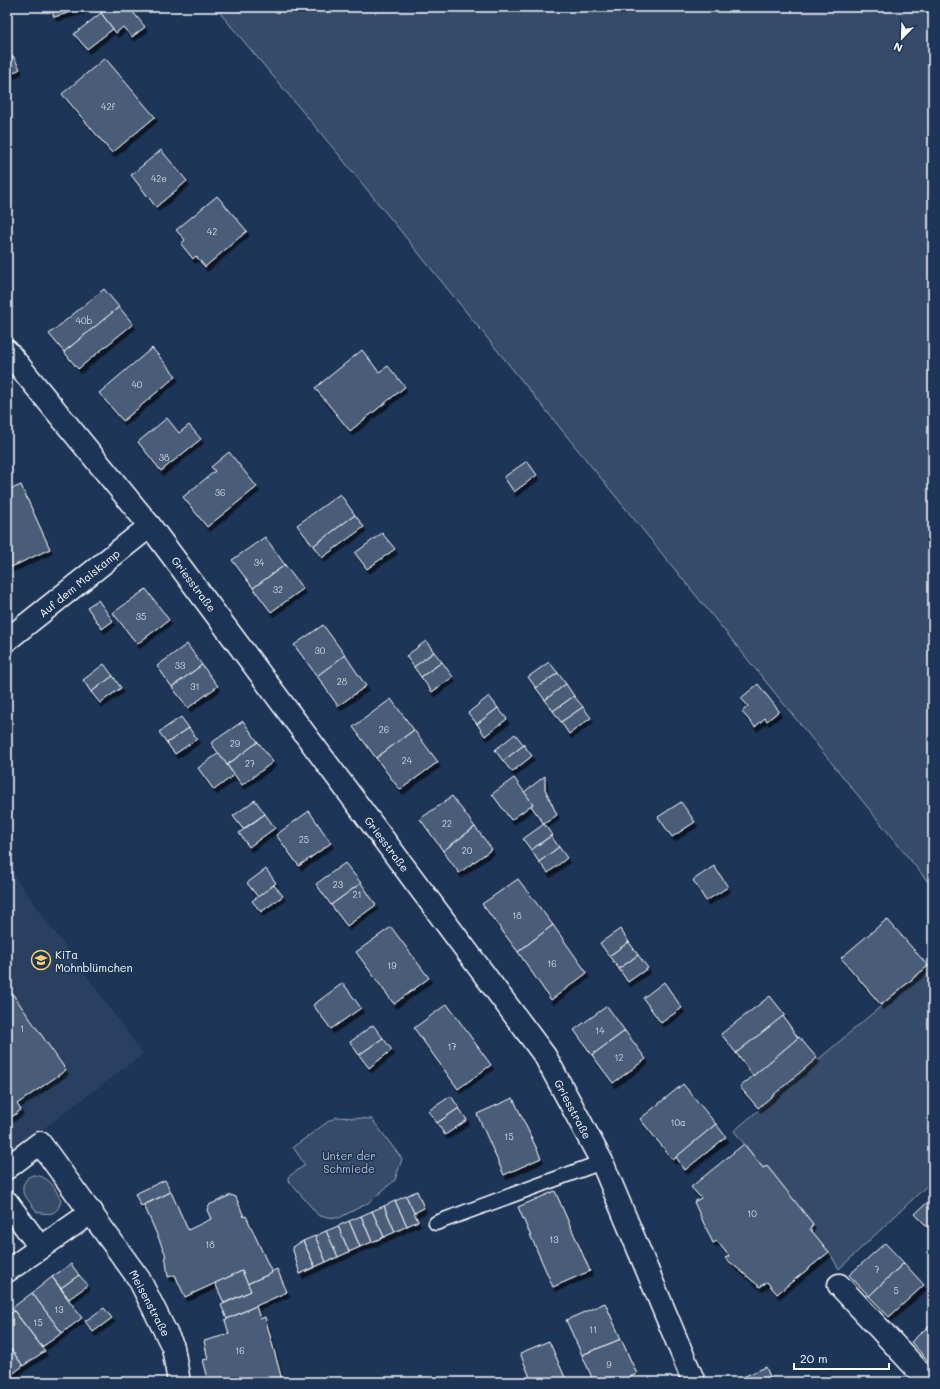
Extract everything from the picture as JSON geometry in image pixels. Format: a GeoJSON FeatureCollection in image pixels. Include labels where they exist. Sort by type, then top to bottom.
{"type":"FeatureCollection","features":[{"type":"Feature","properties":{"kind":"street","name":"Griesstraße"},"geometry":{"type":"LineString","coordinates":[[7,351],[150,526],[545,1056],[602,1162],[694,1382]]}},
{"type":"Feature","properties":{"kind":"street","name":"Auf dem Maiskamp"},"geometry":{"type":"LineString","coordinates":[[7,640],[150,526]]}},
{"type":"Feature","properties":{"kind":"street","name":"Meisenstraße"},"geometry":{"type":"LineString","coordinates":[[7,1168],[40,1143],[92,1212],[139,1279],[173,1347],[179,1382]]}},
{"type":"Feature","properties":{"kind":"street"},"geometry":{"type":"LineString","coordinates":[[7,1202],[40,1247]]}},
{"type":"Feature","properties":{"kind":"street"},"geometry":{"type":"LineString","coordinates":[[7,1271],[92,1212]]}},
{"type":"Feature","properties":{"kind":"street"},"geometry":{"type":"LineString","coordinates":[[839,1285],[929,1382]]}},
{"type":"Feature","properties":{"kind":"lane"},"geometry":{"type":"LineString","coordinates":[[436,1223],[602,1162]]}},
{"type":"Feature","properties":{"kind":"shaded area","name":"KiTa Mohnblümchen"},"geometry":{"type":"Polygon","coordinates":[[[7,866],[143,1054],[7,1156],[7,866]]]}},
{"type":"Feature","properties":{"kind":"green space"},"geometry":{"type":"Polygon","coordinates":[[[215,7],[933,7],[933,888],[339,155],[215,7]]]}},
{"type":"Feature","properties":{"kind":"green space"},"geometry":{"type":"Polygon","coordinates":[[[933,962],[933,1180],[839,1269],[829,1252],[810,1229],[813,1224],[767,1166],[763,1168],[734,1131],[933,962]]]}},
{"type":"Feature","properties":{"kind":"green space","name":"Unter der Schmiede"},"geometry":{"type":"Polygon","coordinates":[[[337,1117],[372,1119],[402,1159],[395,1180],[368,1203],[339,1218],[319,1216],[288,1180],[288,1177],[305,1165],[293,1147],[329,1121],[337,1117]]]}},
{"type":"Feature","properties":{"kind":"green space"},"geometry":{"type":"Polygon","coordinates":[[[33,1175],[44,1178],[51,1183],[61,1200],[58,1209],[53,1213],[46,1214],[37,1212],[23,1193],[23,1185],[28,1177],[33,1175]]]}},
{"type":"Feature","properties":{"kind":"building"},"geometry":{"type":"Polygon","coordinates":[[[51,7],[89,7],[54,17],[51,7]]]}},
{"type":"Feature","properties":{"kind":"building"},"geometry":{"type":"Polygon","coordinates":[[[108,7],[129,7],[145,27],[132,37],[123,27],[116,33],[101,13],[108,7]]]}},
{"type":"Feature","properties":{"kind":"building"},"geometry":{"type":"Polygon","coordinates":[[[101,13],[113,29],[87,49],[74,34],[101,13]]]}},
{"type":"Feature","properties":{"kind":"building"},"geometry":{"type":"Polygon","coordinates":[[[13,56],[20,69],[7,76],[7,59],[13,56]]]}},
{"type":"Feature","properties":{"kind":"building"},"geometry":{"type":"Polygon","coordinates":[[[105,58],[155,117],[112,153],[62,94],[105,58]]]}},
{"type":"Feature","properties":{"kind":"building"},"geometry":{"type":"Polygon","coordinates":[[[161,150],[187,181],[156,207],[131,175],[161,150]]]}},
{"type":"Feature","properties":{"kind":"building"},"geometry":{"type":"Polygon","coordinates":[[[217,196],[247,231],[205,267],[196,256],[193,259],[181,244],[185,240],[176,230],[217,196]]]}},
{"type":"Feature","properties":{"kind":"building"},"geometry":{"type":"Polygon","coordinates":[[[104,289],[119,307],[64,352],[49,334],[104,289]]]}},
{"type":"Feature","properties":{"kind":"building"},"geometry":{"type":"Polygon","coordinates":[[[119,307],[133,324],[78,369],[64,352],[119,307]]]}},
{"type":"Feature","properties":{"kind":"building"},"geometry":{"type":"Polygon","coordinates":[[[152,348],[176,376],[123,421],[99,393],[152,348]]]}},
{"type":"Feature","properties":{"kind":"building"},"geometry":{"type":"Polygon","coordinates":[[[362,350],[379,372],[388,366],[405,387],[350,431],[315,388],[362,350]]]}},
{"type":"Feature","properties":{"kind":"building"},"geometry":{"type":"Polygon","coordinates":[[[167,418],[179,433],[189,425],[201,439],[161,471],[138,442],[167,418]]]}},
{"type":"Feature","properties":{"kind":"building"},"geometry":{"type":"Polygon","coordinates":[[[229,452],[257,487],[207,527],[183,497],[215,471],[211,467],[229,452]]]}},
{"type":"Feature","properties":{"kind":"building"},"geometry":{"type":"Polygon","coordinates":[[[527,461],[537,475],[514,492],[504,477],[527,461]]]}},
{"type":"Feature","properties":{"kind":"building"},"geometry":{"type":"Polygon","coordinates":[[[21,485],[50,549],[7,569],[7,491],[21,485]]]}},
{"type":"Feature","properties":{"kind":"building"},"geometry":{"type":"Polygon","coordinates":[[[340,494],[355,515],[313,546],[297,525],[340,494]]]}},
{"type":"Feature","properties":{"kind":"building"},"geometry":{"type":"Polygon","coordinates":[[[355,515],[364,527],[322,558],[313,546],[355,515]]]}},
{"type":"Feature","properties":{"kind":"building"},"geometry":{"type":"Polygon","coordinates":[[[382,533],[395,549],[367,569],[355,553],[382,533]]]}},
{"type":"Feature","properties":{"kind":"building"},"geometry":{"type":"Polygon","coordinates":[[[265,537],[285,565],[253,588],[232,560],[265,537]]]}},
{"type":"Feature","properties":{"kind":"building"},"geometry":{"type":"Polygon","coordinates":[[[285,565],[303,589],[271,612],[253,588],[285,565]]]}},
{"type":"Feature","properties":{"kind":"building"},"geometry":{"type":"Polygon","coordinates":[[[146,589],[169,620],[137,644],[113,613],[146,589]]]}},
{"type":"Feature","properties":{"kind":"building"},"geometry":{"type":"Polygon","coordinates":[[[98,600],[113,621],[102,629],[87,607],[98,600]]]}},
{"type":"Feature","properties":{"kind":"building"},"geometry":{"type":"Polygon","coordinates":[[[323,625],[345,655],[317,676],[294,645],[323,625]]]}},
{"type":"Feature","properties":{"kind":"building"},"geometry":{"type":"Polygon","coordinates":[[[426,641],[434,652],[414,667],[406,656],[426,641]]]}},
{"type":"Feature","properties":{"kind":"building"},"geometry":{"type":"Polygon","coordinates":[[[187,644],[202,665],[172,687],[157,666],[187,644]]]}},
{"type":"Feature","properties":{"kind":"building"},"geometry":{"type":"Polygon","coordinates":[[[434,652],[442,662],[421,677],[414,667],[434,652]]]}},
{"type":"Feature","properties":{"kind":"building"},"geometry":{"type":"Polygon","coordinates":[[[345,655],[366,686],[338,706],[317,676],[345,655]]]}},
{"type":"Feature","properties":{"kind":"building"},"geometry":{"type":"Polygon","coordinates":[[[442,662],[453,677],[432,692],[421,677],[442,662]]]}},
{"type":"Feature","properties":{"kind":"building"},"geometry":{"type":"Polygon","coordinates":[[[549,662],[558,673],[536,688],[528,677],[549,662]]]}},
{"type":"Feature","properties":{"kind":"building"},"geometry":{"type":"Polygon","coordinates":[[[104,664],[113,676],[91,692],[83,680],[104,664]]]}},
{"type":"Feature","properties":{"kind":"building"},"geometry":{"type":"Polygon","coordinates":[[[202,665],[218,686],[188,708],[172,687],[202,665]]]}},
{"type":"Feature","properties":{"kind":"building"},"geometry":{"type":"Polygon","coordinates":[[[558,673],[566,684],[545,700],[536,688],[558,673]]]}},
{"type":"Feature","properties":{"kind":"building"},"geometry":{"type":"Polygon","coordinates":[[[113,676],[121,688],[100,703],[91,692],[113,676]]]}},
{"type":"Feature","properties":{"kind":"building"},"geometry":{"type":"Polygon","coordinates":[[[566,684],[574,696],[553,711],[545,700],[566,684]]]}},
{"type":"Feature","properties":{"kind":"building"},"geometry":{"type":"Polygon","coordinates":[[[758,684],[779,711],[767,721],[765,718],[755,727],[742,712],[748,706],[741,698],[758,684]]]}},
{"type":"Feature","properties":{"kind":"building"},"geometry":{"type":"Polygon","coordinates":[[[489,696],[498,708],[477,724],[468,713],[489,696]]]}},
{"type":"Feature","properties":{"kind":"building"},"geometry":{"type":"Polygon","coordinates":[[[574,696],[583,707],[561,722],[553,711],[574,696]]]}},
{"type":"Feature","properties":{"kind":"building"},"geometry":{"type":"Polygon","coordinates":[[[391,699],[414,730],[376,758],[353,727],[391,699]]]}},
{"type":"Feature","properties":{"kind":"building"},"geometry":{"type":"Polygon","coordinates":[[[583,707],[591,718],[569,734],[561,722],[583,707]]]}},
{"type":"Feature","properties":{"kind":"building"},"geometry":{"type":"Polygon","coordinates":[[[498,708],[507,719],[485,736],[477,724],[498,708]]]}},
{"type":"Feature","properties":{"kind":"building"},"geometry":{"type":"Polygon","coordinates":[[[181,717],[189,728],[167,743],[159,732],[181,717]]]}},
{"type":"Feature","properties":{"kind":"building"},"geometry":{"type":"Polygon","coordinates":[[[243,721],[258,742],[227,765],[211,743],[243,721]]]}},
{"type":"Feature","properties":{"kind":"building"},"geometry":{"type":"Polygon","coordinates":[[[189,728],[197,739],[175,754],[167,743],[189,728]]]}},
{"type":"Feature","properties":{"kind":"building"},"geometry":{"type":"Polygon","coordinates":[[[414,730],[438,762],[400,790],[376,758],[414,730]]]}},
{"type":"Feature","properties":{"kind":"building"},"geometry":{"type":"Polygon","coordinates":[[[515,734],[524,745],[503,761],[495,750],[515,734]]]}},
{"type":"Feature","properties":{"kind":"building"},"geometry":{"type":"Polygon","coordinates":[[[258,742],[273,762],[242,785],[227,765],[258,742]]]}},
{"type":"Feature","properties":{"kind":"building"},"geometry":{"type":"Polygon","coordinates":[[[524,745],[532,756],[512,772],[503,761],[524,745]]]}},
{"type":"Feature","properties":{"kind":"building"},"geometry":{"type":"Polygon","coordinates":[[[219,753],[234,775],[214,790],[198,768],[219,753]]]}},
{"type":"Feature","properties":{"kind":"building"},"geometry":{"type":"Polygon","coordinates":[[[545,776],[545,789],[557,815],[544,824],[531,806],[533,804],[524,792],[545,776]]]}},
{"type":"Feature","properties":{"kind":"building"},"geometry":{"type":"Polygon","coordinates":[[[514,778],[533,804],[511,820],[492,794],[514,778]]]}},
{"type":"Feature","properties":{"kind":"building"},"geometry":{"type":"Polygon","coordinates":[[[452,796],[475,827],[443,851],[420,819],[452,796]]]}},
{"type":"Feature","properties":{"kind":"building"},"geometry":{"type":"Polygon","coordinates":[[[255,800],[265,814],[243,829],[233,816],[255,800]]]}},
{"type":"Feature","properties":{"kind":"building"},"geometry":{"type":"Polygon","coordinates":[[[681,802],[695,822],[672,837],[658,817],[681,802]]]}},
{"type":"Feature","properties":{"kind":"building"},"geometry":{"type":"Polygon","coordinates":[[[309,811],[331,843],[299,866],[276,835],[309,811]]]}},
{"type":"Feature","properties":{"kind":"building"},"geometry":{"type":"Polygon","coordinates":[[[265,814],[275,828],[249,847],[239,833],[265,814]]]}},
{"type":"Feature","properties":{"kind":"building"},"geometry":{"type":"Polygon","coordinates":[[[544,824],[552,835],[531,850],[523,839],[544,824]]]}},
{"type":"Feature","properties":{"kind":"building"},"geometry":{"type":"Polygon","coordinates":[[[475,827],[492,849],[459,873],[443,851],[475,827]]]}},
{"type":"Feature","properties":{"kind":"building"},"geometry":{"type":"Polygon","coordinates":[[[551,836],[559,847],[539,862],[531,850],[551,836]]]}},
{"type":"Feature","properties":{"kind":"building"},"geometry":{"type":"Polygon","coordinates":[[[559,847],[567,858],[548,873],[539,862],[559,847]]]}},
{"type":"Feature","properties":{"kind":"building"},"geometry":{"type":"Polygon","coordinates":[[[345,863],[361,883],[331,905],[316,884],[345,863]]]}},
{"type":"Feature","properties":{"kind":"building"},"geometry":{"type":"Polygon","coordinates":[[[714,866],[728,887],[706,901],[693,880],[714,866]]]}},
{"type":"Feature","properties":{"kind":"building"},"geometry":{"type":"Polygon","coordinates":[[[266,869],[276,883],[258,897],[247,883],[266,869]]]}},
{"type":"Feature","properties":{"kind":"building"},"geometry":{"type":"Polygon","coordinates":[[[518,879],[553,925],[518,952],[482,904],[518,879]]]}},
{"type":"Feature","properties":{"kind":"building"},"geometry":{"type":"Polygon","coordinates":[[[361,883],[376,905],[347,926],[331,905],[361,883]]]}},
{"type":"Feature","properties":{"kind":"building"},"geometry":{"type":"Polygon","coordinates":[[[274,885],[283,896],[261,912],[252,901],[274,885]]]}},
{"type":"Feature","properties":{"kind":"building"},"geometry":{"type":"Polygon","coordinates":[[[887,919],[928,966],[881,1005],[841,958],[887,919]]]}},
{"type":"Feature","properties":{"kind":"building"},"geometry":{"type":"Polygon","coordinates":[[[553,925],[587,973],[551,1000],[518,952],[553,925]]]}},
{"type":"Feature","properties":{"kind":"building"},"geometry":{"type":"Polygon","coordinates":[[[391,927],[429,978],[394,1004],[356,952],[391,927]]]}},
{"type":"Feature","properties":{"kind":"building"},"geometry":{"type":"Polygon","coordinates":[[[620,929],[629,942],[609,956],[600,943],[620,929]]]}},
{"type":"Feature","properties":{"kind":"building"},"geometry":{"type":"Polygon","coordinates":[[[629,942],[638,955],[619,969],[609,956],[629,942]]]}},
{"type":"Feature","properties":{"kind":"building"},"geometry":{"type":"Polygon","coordinates":[[[638,955],[648,968],[628,982],[619,969],[638,955]]]}},
{"type":"Feature","properties":{"kind":"building"},"geometry":{"type":"Polygon","coordinates":[[[664,982],[682,1008],[661,1023],[643,998],[664,982]]]}},
{"type":"Feature","properties":{"kind":"building"},"geometry":{"type":"Polygon","coordinates":[[[343,983],[361,1008],[331,1029],[313,1005],[343,983]]]}},
{"type":"Feature","properties":{"kind":"building"},"geometry":{"type":"Polygon","coordinates":[[[7,986],[66,1070],[17,1104],[21,1110],[10,1118],[7,1113],[7,986]]]}},
{"type":"Feature","properties":{"kind":"building"},"geometry":{"type":"Polygon","coordinates":[[[770,996],[785,1015],[736,1053],[721,1034],[770,996]]]}},
{"type":"Feature","properties":{"kind":"building"},"geometry":{"type":"Polygon","coordinates":[[[447,1004],[491,1065],[458,1089],[414,1028],[447,1004]]]}},
{"type":"Feature","properties":{"kind":"building"},"geometry":{"type":"Polygon","coordinates":[[[607,1006],[625,1031],[592,1055],[574,1030],[607,1006]]]}},
{"type":"Feature","properties":{"kind":"building"},"geometry":{"type":"Polygon","coordinates":[[[783,1016],[798,1038],[753,1076],[736,1053],[783,1016]]]}},
{"type":"Feature","properties":{"kind":"building"},"geometry":{"type":"Polygon","coordinates":[[[373,1025],[383,1038],[359,1055],[350,1042],[373,1025]]]}},
{"type":"Feature","properties":{"kind":"building"},"geometry":{"type":"Polygon","coordinates":[[[625,1031],[646,1059],[613,1083],[592,1055],[625,1031]]]}},
{"type":"Feature","properties":{"kind":"building"},"geometry":{"type":"Polygon","coordinates":[[[799,1037],[817,1058],[758,1108],[740,1087],[799,1037]]]}},
{"type":"Feature","properties":{"kind":"building"},"geometry":{"type":"Polygon","coordinates":[[[383,1038],[392,1050],[369,1068],[359,1055],[383,1038]]]}},
{"type":"Feature","properties":{"kind":"building"},"geometry":{"type":"Polygon","coordinates":[[[683,1084],[716,1124],[673,1160],[640,1119],[683,1084]]]}},
{"type":"Feature","properties":{"kind":"building"},"geometry":{"type":"Polygon","coordinates":[[[451,1096],[459,1108],[437,1123],[428,1111],[451,1096]]]}},
{"type":"Feature","properties":{"kind":"building"},"geometry":{"type":"Polygon","coordinates":[[[513,1098],[541,1158],[504,1175],[477,1114],[513,1098]]]}},
{"type":"Feature","properties":{"kind":"building"},"geometry":{"type":"Polygon","coordinates":[[[459,1108],[467,1120],[445,1135],[437,1123],[459,1108]]]}},
{"type":"Feature","properties":{"kind":"building"},"geometry":{"type":"Polygon","coordinates":[[[716,1124],[726,1137],[685,1170],[676,1157],[716,1124]]]}},
{"type":"Feature","properties":{"kind":"building"},"geometry":{"type":"Polygon","coordinates":[[[744,1144],[763,1168],[767,1166],[813,1224],[810,1229],[829,1252],[777,1294],[767,1282],[760,1287],[725,1258],[729,1256],[717,1241],[713,1243],[694,1202],[701,1198],[691,1187],[744,1144]]]}},
{"type":"Feature","properties":{"kind":"building"},"geometry":{"type":"Polygon","coordinates":[[[165,1180],[171,1192],[141,1206],[135,1194],[165,1180]]]}},
{"type":"Feature","properties":{"kind":"building"},"geometry":{"type":"Polygon","coordinates":[[[417,1191],[424,1208],[414,1213],[406,1196],[417,1191]]]}},
{"type":"Feature","properties":{"kind":"building"},"geometry":{"type":"Polygon","coordinates":[[[555,1191],[590,1271],[553,1287],[518,1207],[555,1191]]]}},
{"type":"Feature","properties":{"kind":"building"},"geometry":{"type":"Polygon","coordinates":[[[171,1192],[188,1230],[211,1219],[207,1210],[209,1205],[231,1195],[236,1197],[244,1217],[246,1216],[272,1273],[247,1284],[242,1271],[185,1297],[175,1275],[168,1277],[165,1253],[144,1205],[171,1192]]]}},
{"type":"Feature","properties":{"kind":"building"},"geometry":{"type":"Polygon","coordinates":[[[406,1196],[418,1221],[407,1226],[395,1201],[406,1196]]]}},
{"type":"Feature","properties":{"kind":"building"},"geometry":{"type":"Polygon","coordinates":[[[933,1197],[933,1233],[915,1214],[933,1197]]]}},
{"type":"Feature","properties":{"kind":"building"},"geometry":{"type":"Polygon","coordinates":[[[395,1201],[407,1226],[395,1232],[384,1206],[395,1201]]]}},
{"type":"Feature","properties":{"kind":"building"},"geometry":{"type":"Polygon","coordinates":[[[384,1206],[395,1232],[384,1237],[372,1211],[384,1206]]]}},
{"type":"Feature","properties":{"kind":"building"},"geometry":{"type":"Polygon","coordinates":[[[372,1211],[384,1237],[372,1242],[361,1216],[372,1211]]]}},
{"type":"Feature","properties":{"kind":"building"},"geometry":{"type":"Polygon","coordinates":[[[361,1216],[372,1242],[360,1247],[349,1221],[361,1216]]]}},
{"type":"Feature","properties":{"kind":"building"},"geometry":{"type":"Polygon","coordinates":[[[349,1221],[360,1247],[349,1252],[338,1226],[349,1221]]]}},
{"type":"Feature","properties":{"kind":"building"},"geometry":{"type":"Polygon","coordinates":[[[338,1226],[349,1252],[338,1257],[326,1231],[338,1226]]]}},
{"type":"Feature","properties":{"kind":"building"},"geometry":{"type":"Polygon","coordinates":[[[326,1231],[338,1257],[326,1262],[315,1236],[326,1231]]]}},
{"type":"Feature","properties":{"kind":"building"},"geometry":{"type":"Polygon","coordinates":[[[315,1236],[326,1262],[315,1267],[303,1241],[315,1236]]]}},
{"type":"Feature","properties":{"kind":"building"},"geometry":{"type":"Polygon","coordinates":[[[303,1241],[315,1267],[300,1274],[292,1247],[303,1241]]]}},
{"type":"Feature","properties":{"kind":"building"},"geometry":{"type":"Polygon","coordinates":[[[885,1243],[904,1263],[869,1296],[849,1275],[885,1243]]]}},
{"type":"Feature","properties":{"kind":"building"},"geometry":{"type":"Polygon","coordinates":[[[904,1263],[924,1285],[889,1317],[869,1296],[904,1263]]]}},
{"type":"Feature","properties":{"kind":"building"},"geometry":{"type":"Polygon","coordinates":[[[71,1264],[79,1275],[61,1288],[52,1277],[71,1264]]]}},
{"type":"Feature","properties":{"kind":"building"},"geometry":{"type":"Polygon","coordinates":[[[277,1269],[287,1292],[227,1319],[221,1305],[251,1291],[247,1284],[272,1273],[271,1272],[277,1269]]]}},
{"type":"Feature","properties":{"kind":"building"},"geometry":{"type":"Polygon","coordinates":[[[242,1271],[251,1291],[224,1303],[215,1283],[242,1271]]]}},
{"type":"Feature","properties":{"kind":"building"},"geometry":{"type":"Polygon","coordinates":[[[79,1275],[88,1285],[69,1299],[61,1288],[79,1275]]]}},
{"type":"Feature","properties":{"kind":"building"},"geometry":{"type":"Polygon","coordinates":[[[52,1277],[82,1318],[62,1333],[32,1293],[52,1277]]]}},
{"type":"Feature","properties":{"kind":"building"},"geometry":{"type":"Polygon","coordinates":[[[32,1293],[62,1333],[42,1347],[12,1308],[32,1293]]]}},
{"type":"Feature","properties":{"kind":"building"},"geometry":{"type":"Polygon","coordinates":[[[605,1303],[621,1339],[582,1355],[566,1320],[605,1303]]]}},
{"type":"Feature","properties":{"kind":"building"},"geometry":{"type":"Polygon","coordinates":[[[256,1306],[260,1319],[265,1317],[282,1380],[269,1382],[266,1382],[265,1379],[256,1382],[209,1382],[203,1360],[208,1359],[204,1341],[229,1334],[225,1320],[256,1306]]]}},
{"type":"Feature","properties":{"kind":"building"},"geometry":{"type":"Polygon","coordinates":[[[104,1308],[112,1318],[93,1332],[85,1321],[104,1308]]]}},
{"type":"Feature","properties":{"kind":"building"},"geometry":{"type":"Polygon","coordinates":[[[14,1311],[45,1351],[23,1366],[7,1344],[7,1316],[14,1311]]]}},
{"type":"Feature","properties":{"kind":"building"},"geometry":{"type":"Polygon","coordinates":[[[933,1322],[933,1361],[931,1364],[911,1342],[933,1322]]]}},
{"type":"Feature","properties":{"kind":"building"},"geometry":{"type":"Polygon","coordinates":[[[621,1339],[637,1374],[618,1382],[594,1382],[582,1355],[621,1339]]]}},
{"type":"Feature","properties":{"kind":"building"},"geometry":{"type":"Polygon","coordinates":[[[549,1341],[567,1382],[532,1382],[520,1353],[549,1341]]]}},
{"type":"Feature","properties":{"kind":"building"},"geometry":{"type":"Polygon","coordinates":[[[7,1344],[23,1366],[7,1378],[7,1344]]]}},
{"type":"Feature","properties":{"kind":"building"},"geometry":{"type":"Polygon","coordinates":[[[766,1367],[772,1382],[737,1382],[736,1380],[766,1367]]]}},
{"type":"Feature","properties":{"kind":"place","name":"KiTa Mohnblümchen"},"geometry":{"type":"Point","coordinates":[41,960]}}]}
